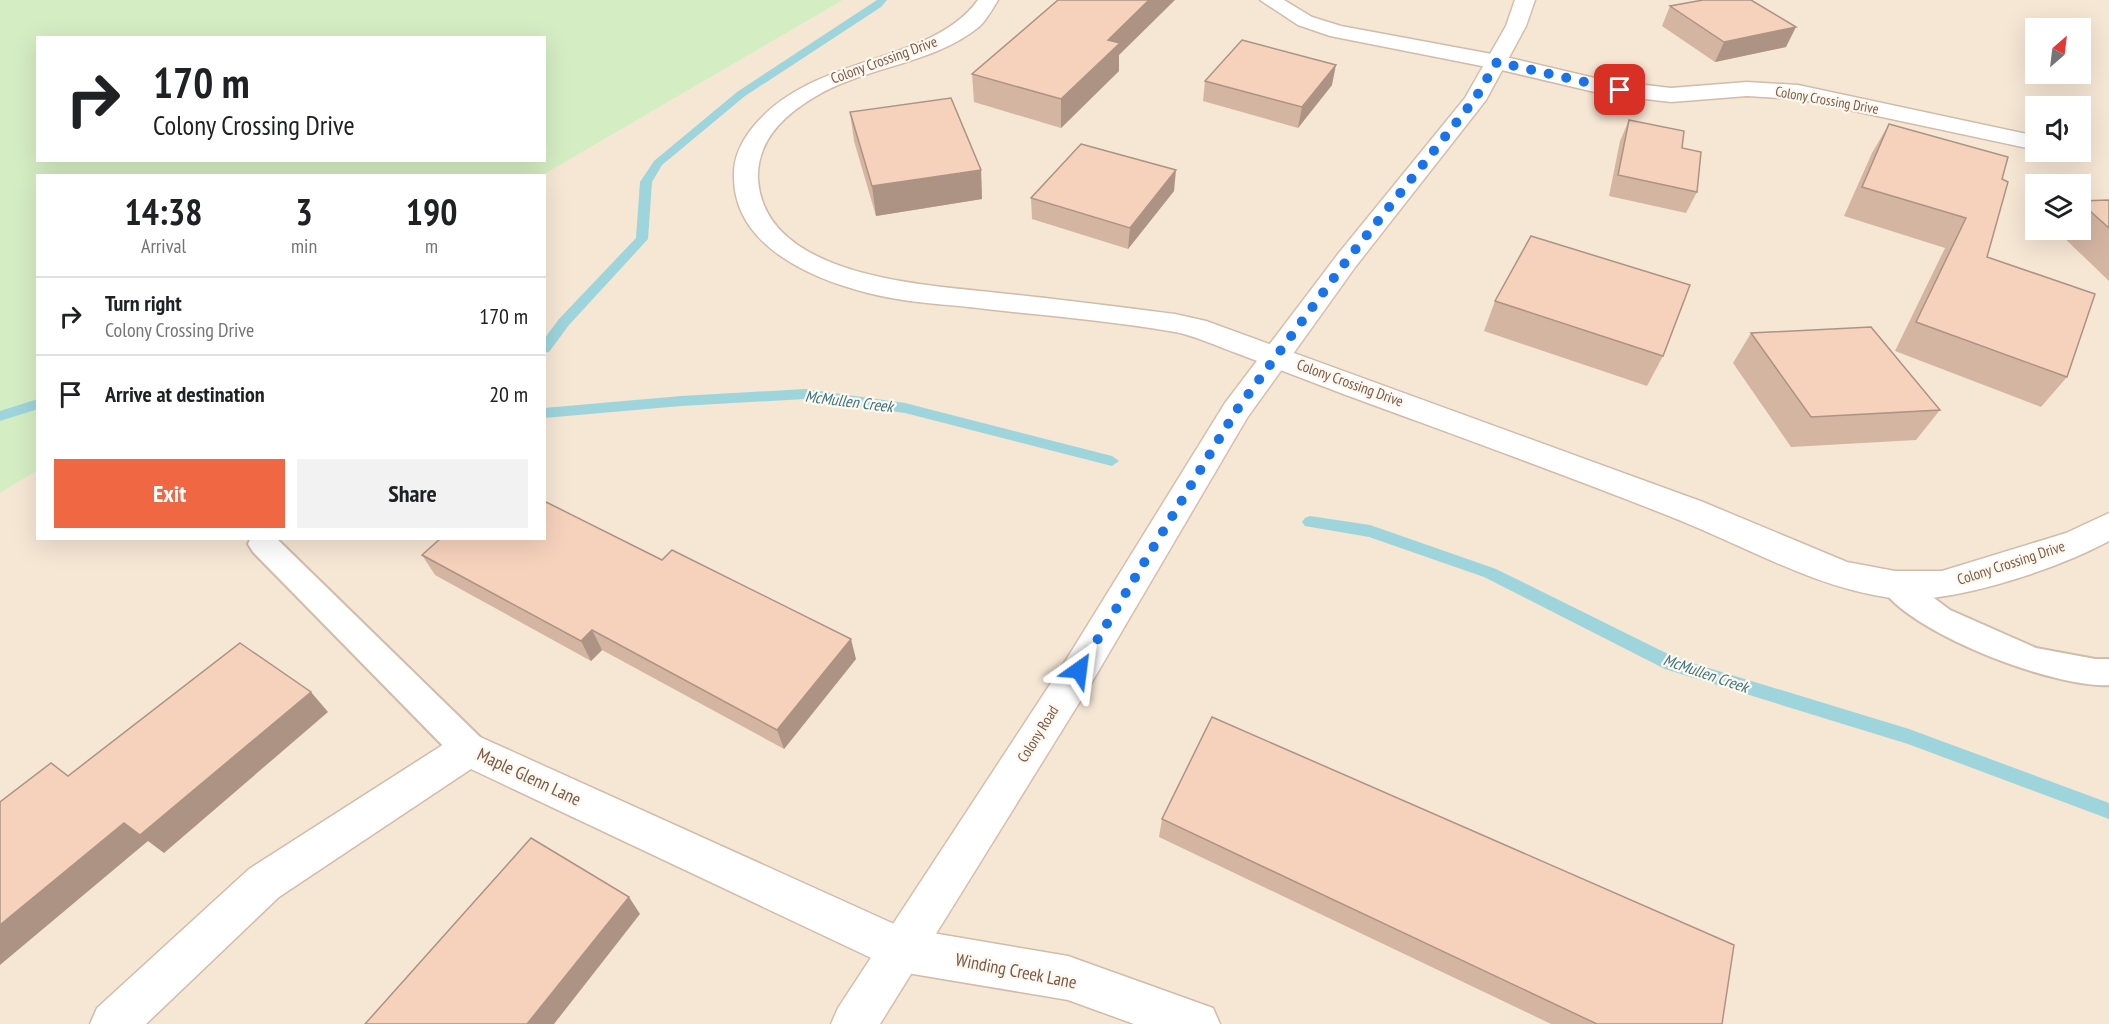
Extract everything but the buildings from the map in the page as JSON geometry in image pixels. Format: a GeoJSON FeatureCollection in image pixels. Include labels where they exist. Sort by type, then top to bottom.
{"type":"FeatureCollection","features":[{"type":"Feature","properties":{"kind":"street","name":"Colony Crossing Drive"},"geometry":{"type":"LineString","coordinates":[[988,0],[981,12],[948,37],[824,82],[793,100],[770,120],[760,131],[748,154],[746,181],[748,196],[772,237],[826,271],[874,286],[1174,323],[1275,356],[1691,511],[1842,575],[1895,585],[1942,585],[1993,572],[2078,542],[2109,526]]}},
{"type":"Feature","properties":{"kind":"street","name":"Colony Crossing Drive"},"geometry":{"type":"LineString","coordinates":[[1270,0],[1298,18],[1337,32],[1497,62],[1638,93],[1671,95],[1747,88],[1798,92],[2025,141]]}},
{"type":"Feature","properties":{"kind":"street","name":"Colony Road"},"geometry":{"type":"LineString","coordinates":[[854,1024],[1079,670],[1236,411],[1347,260],[1475,99],[1516,26],[1525,0]]}},
{"type":"Feature","properties":{"kind":"street","name":"Maple Glenn Lane"},"geometry":{"type":"LineString","coordinates":[[113,1024],[264,883],[470,749],[901,950]]}},
{"type":"Feature","properties":{"kind":"street","name":"Winding Creek Lane"},"geometry":{"type":"LineString","coordinates":[[901,950],[1068,978],[1197,1024]]}},
{"type":"Feature","properties":{"kind":"lane"},"geometry":{"type":"LineString","coordinates":[[263,544],[470,749]]}},
{"type":"Feature","properties":{"kind":"lane"},"geometry":{"type":"LineString","coordinates":[[1895,585],[1939,619],[2032,660],[2094,673],[2109,672]]}},
{"type":"Feature","properties":{"kind":"shaded area"},"geometry":{"type":"Polygon","coordinates":[[[843,0],[2109,0],[2109,1024],[0,1024],[0,493],[36,472],[36,540],[546,540],[545,174],[843,0]]]}},
{"type":"Feature","properties":{"kind":"green space"},"geometry":{"type":"Polygon","coordinates":[[[0,0],[843,0],[545,174],[36,174],[36,472],[0,493],[0,0]]]}},
{"type":"Feature","properties":{"kind":"waterway"},"geometry":{"type":"LineString","coordinates":[[546,346],[564,322],[642,239],[646,182],[658,163],[741,94],[878,5],[882,0]]}},
{"type":"Feature","properties":{"kind":"waterway","name":"McMullen Creek"},"geometry":{"type":"LineString","coordinates":[[546,413],[681,401],[805,394],[905,408],[1112,461]]}},
{"type":"Feature","properties":{"kind":"waterway","name":"McMullen Creek"},"geometry":{"type":"LineString","coordinates":[[0,416],[36,405]]}},
{"type":"Feature","properties":{"kind":"waterway","name":"McMullen Creek"},"geometry":{"type":"LineString","coordinates":[[1310,522],[1370,531],[1490,573],[1671,664],[1909,737],[2109,811]]}},
{"type":"Feature","properties":{"kind":"route"},"geometry":{"type":"LineString","coordinates":[[1079,670],[1236,411],[1347,260],[1475,99],[1497,62],[1620,90]]}}]}
